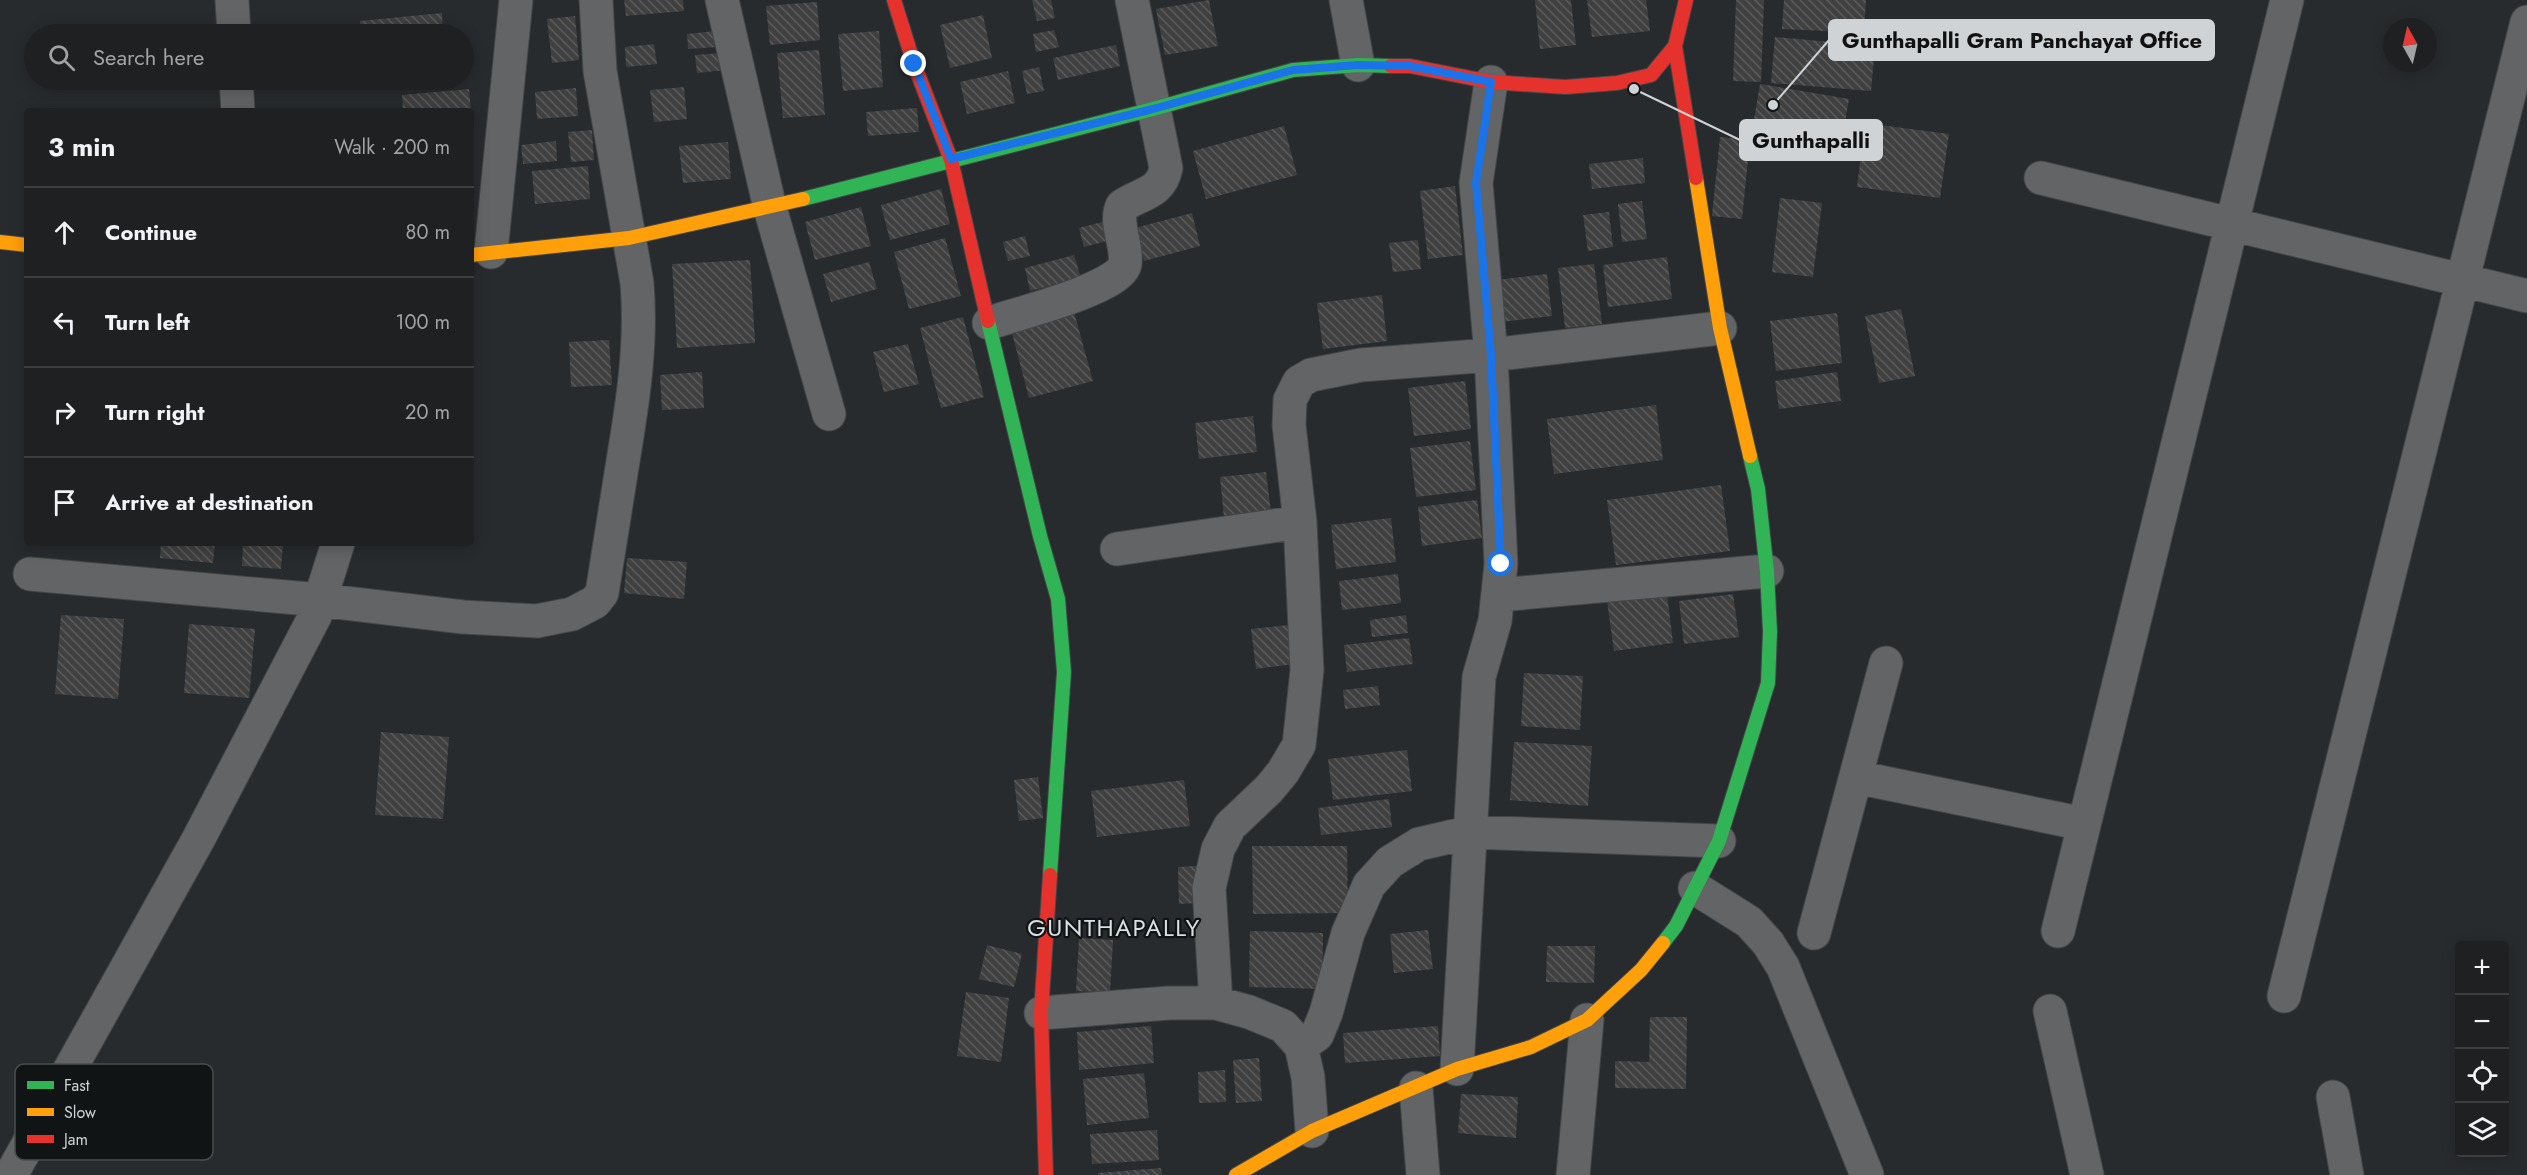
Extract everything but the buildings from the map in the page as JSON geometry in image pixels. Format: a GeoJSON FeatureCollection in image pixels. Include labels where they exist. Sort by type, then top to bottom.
{"type":"FeatureCollection","features":[{"type":"Feature","properties":{"kind":"street"},"geometry":{"type":"LineString","coordinates":[[232,0],[233,24]]}},
{"type":"Feature","properties":{"kind":"street"},"geometry":{"type":"LineString","coordinates":[[516,0],[481,254],[629,238],[770,208],[951,159],[1153,109],[1293,70],[1358,65],[1410,66],[1487,81],[1565,87],[1617,83],[1651,75],[1675,46]]}},
{"type":"Feature","properties":{"kind":"street"},"geometry":{"type":"LineString","coordinates":[[30,574],[320,600],[464,617],[537,621],[572,614],[595,602],[602,593],[632,409],[639,347],[637,283],[600,71],[596,0]]}},
{"type":"Feature","properties":{"kind":"street"},"geometry":{"type":"LineString","coordinates":[[722,0],[770,208],[829,414]]}},
{"type":"Feature","properties":{"kind":"street"},"geometry":{"type":"LineString","coordinates":[[894,0],[914,64],[951,159],[1028,487],[1058,599],[1064,672],[1041,1013],[1046,1175]]}},
{"type":"Feature","properties":{"kind":"street"},"geometry":{"type":"LineString","coordinates":[[989,322],[1078,294],[1118,278],[1125,266],[1125,246],[1118,213],[1122,206],[1156,189],[1163,182],[1166,168],[1132,0]]}},
{"type":"Feature","properties":{"kind":"street"},"geometry":{"type":"LineString","coordinates":[[1346,0],[1358,65]]}},
{"type":"Feature","properties":{"kind":"street"},"geometry":{"type":"LineString","coordinates":[[1236,1175],[1312,1131],[1457,1069],[1531,1047],[1587,1020],[1641,970],[1676,926],[1719,840],[1768,683],[1770,632],[1767,571],[1758,489],[1720,328],[1675,46],[1686,0]]}},
{"type":"Feature","properties":{"kind":"street"},"geometry":{"type":"LineString","coordinates":[[2058,931],[2287,0]]}},
{"type":"Feature","properties":{"kind":"street"},"geometry":{"type":"LineString","coordinates":[[2284,996],[2527,22]]}},
{"type":"Feature","properties":{"kind":"street"},"geometry":{"type":"LineString","coordinates":[[1457,1069],[1479,677],[1495,621],[1501,564],[1491,355],[1476,183],[1487,81]]}},
{"type":"Feature","properties":{"kind":"street"},"geometry":{"type":"LineString","coordinates":[[237,90],[238,108]]}},
{"type":"Feature","properties":{"kind":"street"},"geometry":{"type":"LineString","coordinates":[[2041,178],[2527,296]]}},
{"type":"Feature","properties":{"kind":"street"},"geometry":{"type":"LineString","coordinates":[[0,242],[24,245]]}},
{"type":"Feature","properties":{"kind":"street"},"geometry":{"type":"LineString","coordinates":[[1216,1003],[1209,888],[1218,849],[1230,826],[1269,789],[1283,772],[1299,745],[1307,670],[1300,522],[1290,425],[1290,400],[1299,382],[1311,375],[1361,365],[1491,355],[1720,328]]}},
{"type":"Feature","properties":{"kind":"street"},"geometry":{"type":"LineString","coordinates":[[1117,549],[1300,522]]}},
{"type":"Feature","properties":{"kind":"street"},"geometry":{"type":"LineString","coordinates":[[73,1064],[199,838],[315,616],[337,546]]}},
{"type":"Feature","properties":{"kind":"street"},"geometry":{"type":"LineString","coordinates":[[1499,595],[1767,571]]}},
{"type":"Feature","properties":{"kind":"street"},"geometry":{"type":"LineString","coordinates":[[1814,933],[1886,663]]}},
{"type":"Feature","properties":{"kind":"street"},"geometry":{"type":"LineString","coordinates":[[1856,777],[2084,824]]}},
{"type":"Feature","properties":{"kind":"street"},"geometry":{"type":"LineString","coordinates":[[1301,1046],[1317,1035],[1326,1013],[1348,933],[1369,885],[1390,862],[1419,844],[1471,832],[1719,840]]}},
{"type":"Feature","properties":{"kind":"street"},"geometry":{"type":"LineString","coordinates":[[1695,888],[1749,922],[1768,944],[1783,967],[1867,1175]]}},
{"type":"Feature","properties":{"kind":"street"},"geometry":{"type":"LineString","coordinates":[[1041,1013],[1169,1003],[1216,1003],[1249,1012],[1283,1026],[1301,1046],[1308,1077],[1312,1131]]}},
{"type":"Feature","properties":{"kind":"street"},"geometry":{"type":"LineString","coordinates":[[2050,1011],[2087,1175]]}},
{"type":"Feature","properties":{"kind":"street"},"geometry":{"type":"LineString","coordinates":[[1573,1175],[1587,1020]]}},
{"type":"Feature","properties":{"kind":"street"},"geometry":{"type":"LineString","coordinates":[[1416,1088],[1423,1175]]}},
{"type":"Feature","properties":{"kind":"street"},"geometry":{"type":"LineString","coordinates":[[2332,1097],[2347,1175]]}},
{"type":"Feature","properties":{"kind":"street"},"geometry":{"type":"LineString","coordinates":[[11,1175],[19,1160]]}},
{"type":"Feature","properties":{"kind":"traffic: fast"},"geometry":{"type":"LineString","coordinates":[[803,199],[1153,109],[1293,70],[1358,65],[1391,66]]}},
{"type":"Feature","properties":{"kind":"traffic: fast"},"geometry":{"type":"LineString","coordinates":[[988,321],[1040,536],[1058,599],[1064,672],[1050,875]]}},
{"type":"Feature","properties":{"kind":"traffic: fast"},"geometry":{"type":"LineString","coordinates":[[1663,943],[1676,926],[1719,841],[1768,683],[1770,632],[1767,572],[1758,489],[1750,456]]}},
{"type":"Feature","properties":{"kind":"traffic: slow"},"geometry":{"type":"LineString","coordinates":[[1696,178],[1720,328],[1750,456]]}},
{"type":"Feature","properties":{"kind":"traffic: slow"},"geometry":{"type":"LineString","coordinates":[[474,255],[629,238],[803,199]]}},
{"type":"Feature","properties":{"kind":"traffic: slow"},"geometry":{"type":"LineString","coordinates":[[0,242],[24,245]]}},
{"type":"Feature","properties":{"kind":"traffic: slow"},"geometry":{"type":"LineString","coordinates":[[1236,1175],[1312,1131],[1457,1069],[1531,1047],[1587,1020],[1641,970],[1663,943]]}},
{"type":"Feature","properties":{"kind":"traffic: jam"},"geometry":{"type":"LineString","coordinates":[[894,0],[914,64],[951,160],[988,321]]}},
{"type":"Feature","properties":{"kind":"traffic: jam"},"geometry":{"type":"LineString","coordinates":[[1391,66],[1410,66],[1491,82],[1565,87],[1617,83],[1651,75],[1675,46],[1686,0]]}},
{"type":"Feature","properties":{"kind":"traffic: jam"},"geometry":{"type":"LineString","coordinates":[[1675,46],[1696,178]]}},
{"type":"Feature","properties":{"kind":"traffic: jam"},"geometry":{"type":"LineString","coordinates":[[1046,1175],[1041,1013],[1050,875]]}},
{"type":"Feature","properties":{"kind":"place","name":"Gunthapalli"},"geometry":{"type":"Point","coordinates":[1634,89]}},
{"type":"Feature","properties":{"kind":"place","name":"Gunthapalli Gram Panchayat Office"},"geometry":{"type":"Point","coordinates":[1773,105]}},
{"type":"Feature","properties":{"kind":"district","name":"GUNTHAPALLY"},"geometry":{"type":"Point","coordinates":[1114,927]}},
{"type":"Feature","properties":{"kind":"route"},"geometry":{"type":"LineString","coordinates":[[914,64],[951,159],[1153,109],[1293,70],[1358,65],[1410,66],[1491,82],[1476,183],[1491,355],[1501,564]]}}]}
